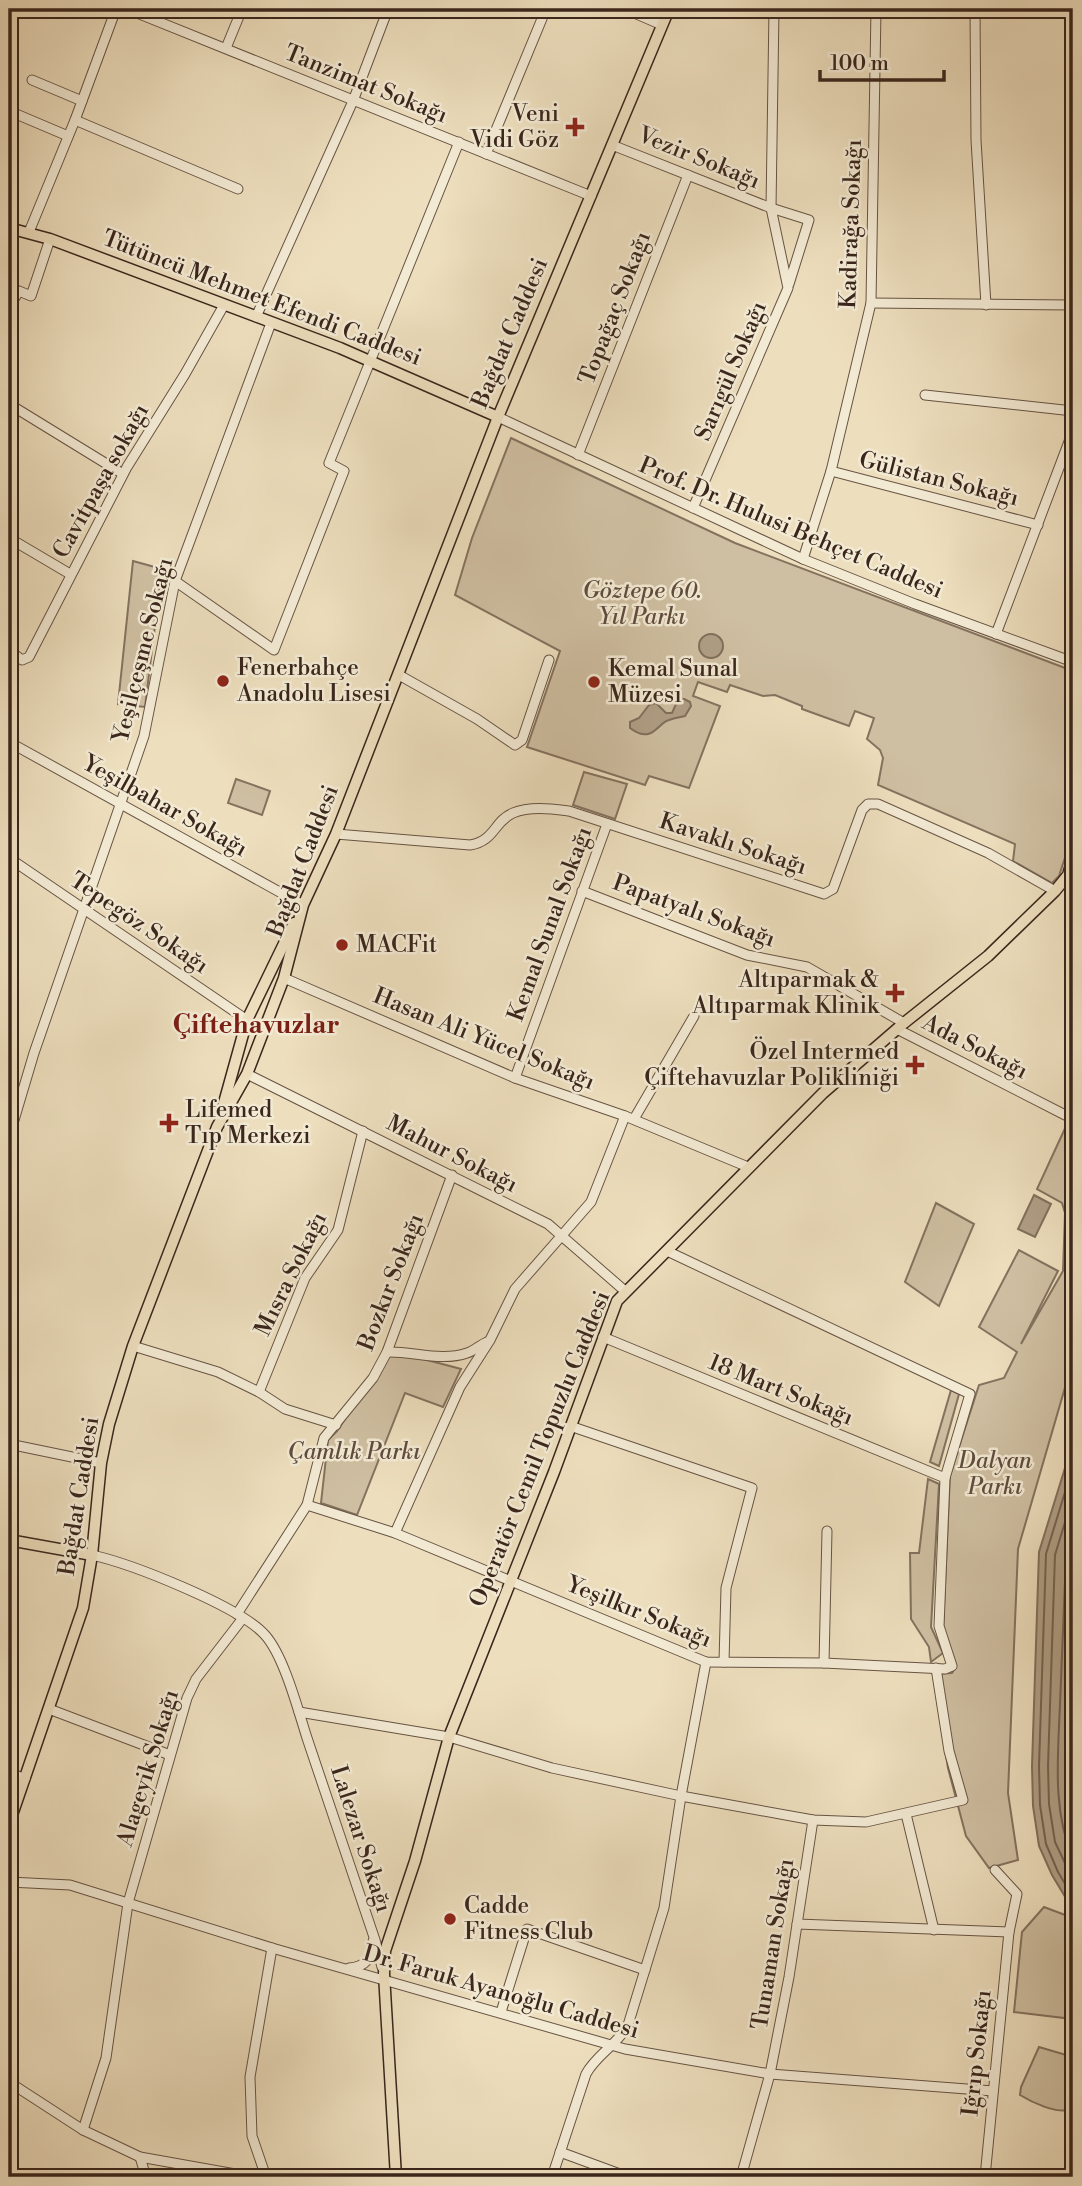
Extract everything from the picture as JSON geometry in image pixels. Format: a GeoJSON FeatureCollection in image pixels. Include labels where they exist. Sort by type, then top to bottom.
{"type":"FeatureCollection","features":[{"type":"Feature","properties":{"kind":"main road","name":"Bağdat Caddesi"},"geometry":{"type":"LineString","coordinates":[[9,1824],[11,1811],[50,1709],[83,1608],[92,1555],[101,1463],[109,1424],[134,1346],[217,1127],[247,1074],[284,978],[303,905],[336,834],[362,761],[399,675],[498,416],[668,9]]}},
{"type":"Feature","properties":{"kind":"main road","name":"Tütüncü Mehmet Efendi Caddesi"},"geometry":{"type":"LineString","coordinates":[[9,228],[50,239],[372,360],[498,416]]}},
{"type":"Feature","properties":{"kind":"main road","name":"Operatör Cemil Topuzlu Caddesi"},"geometry":{"type":"LineString","coordinates":[[396,2177],[384,1979],[385,1951],[415,1861],[449,1737],[617,1301],[823,1093],[900,1026],[988,956],[1055,891],[1068,874],[1073,858]]}},
{"type":"Feature","properties":{"kind":"main road"},"geometry":{"type":"LineString","coordinates":[[217,1127],[247,1020],[303,905]]}},
{"type":"Feature","properties":{"kind":"main road"},"geometry":{"type":"LineString","coordinates":[[9,1540],[92,1555]]}},
{"type":"Feature","properties":{"kind":"street"},"geometry":{"type":"LineString","coordinates":[[29,232],[75,120],[116,9]]}},
{"type":"Feature","properties":{"kind":"street","name":"Tanzimat Sokağı"},"geometry":{"type":"LineString","coordinates":[[127,9],[591,196]]}},
{"type":"Feature","properties":{"kind":"street"},"geometry":{"type":"LineString","coordinates":[[226,48],[243,9]]}},
{"type":"Feature","properties":{"kind":"street"},"geometry":{"type":"LineString","coordinates":[[256,317],[353,101],[388,9]]}},
{"type":"Feature","properties":{"kind":"street"},"geometry":{"type":"LineString","coordinates":[[485,154],[546,9]]}},
{"type":"Feature","properties":{"kind":"street"},"geometry":{"type":"LineString","coordinates":[[625,9],[662,25]]}},
{"type":"Feature","properties":{"kind":"street","name":"Sarıgül Sokağı"},"geometry":{"type":"LineString","coordinates":[[774,9],[771,208],[788,288]]}},
{"type":"Feature","properties":{"kind":"street","name":"Kadirağa Sokağı"},"geometry":{"type":"LineString","coordinates":[[803,559],[831,471],[871,303],[876,9]]}},
{"type":"Feature","properties":{"kind":"street"},"geometry":{"type":"LineString","coordinates":[[975,9],[976,140],[986,305]]}},
{"type":"Feature","properties":{"kind":"street"},"geometry":{"type":"LineString","coordinates":[[1025,9],[1070,9]]}},
{"type":"Feature","properties":{"kind":"street"},"geometry":{"type":"LineString","coordinates":[[32,80],[82,101]]}},
{"type":"Feature","properties":{"kind":"street"},"geometry":{"type":"LineString","coordinates":[[9,111],[68,136]]}},
{"type":"Feature","properties":{"kind":"street"},"geometry":{"type":"LineString","coordinates":[[75,120],[239,188]]}},
{"type":"Feature","properties":{"kind":"street"},"geometry":{"type":"LineString","coordinates":[[175,581],[274,650],[344,471],[329,463],[458,142]]}},
{"type":"Feature","properties":{"kind":"street","name":"Vezir Sokağı"},"geometry":{"type":"LineString","coordinates":[[612,145],[771,208]]}},
{"type":"Feature","properties":{"kind":"street","name":"Topağaç Sokağı"},"geometry":{"type":"LineString","coordinates":[[578,455],[688,175]]}},
{"type":"Feature","properties":{"kind":"street","name":"Sarıgül Sokağı"},"geometry":{"type":"LineString","coordinates":[[693,508],[788,288],[809,220],[771,208]]}},
{"type":"Feature","properties":{"kind":"street"},"geometry":{"type":"LineString","coordinates":[[9,307],[19,291],[31,296],[50,239]]}},
{"type":"Feature","properties":{"kind":"street"},"geometry":{"type":"LineString","coordinates":[[871,303],[1073,305]]}},
{"type":"Feature","properties":{"kind":"street","name":"Cavitpaşa sokağı"},"geometry":{"type":"LineString","coordinates":[[9,650],[22,660],[29,658],[123,474],[185,374],[223,305]]}},
{"type":"Feature","properties":{"kind":"street","name":"Yeşilçeşme Sokağı"},"geometry":{"type":"LineString","coordinates":[[9,1137],[12,1113],[146,731],[175,581],[271,323]]}},
{"type":"Feature","properties":{"kind":"street"},"geometry":{"type":"LineString","coordinates":[[925,395],[1073,411]]}},
{"type":"Feature","properties":{"kind":"street"},"geometry":{"type":"LineString","coordinates":[[9,404],[123,474]]}},
{"type":"Feature","properties":{"kind":"street","name":"Prof. Dr. Hulusi Behçet Caddesi"},"geometry":{"type":"LineString","coordinates":[[498,416],[803,559],[1073,662]]}},
{"type":"Feature","properties":{"kind":"street"},"geometry":{"type":"LineString","coordinates":[[996,634],[1073,431]]}},
{"type":"Feature","properties":{"kind":"street","name":"Gülistan Sokağı"},"geometry":{"type":"LineString","coordinates":[[831,471],[1038,525]]}},
{"type":"Feature","properties":{"kind":"street"},"geometry":{"type":"LineString","coordinates":[[9,538],[70,574]]}},
{"type":"Feature","properties":{"kind":"street"},"geometry":{"type":"LineString","coordinates":[[399,675],[477,719],[515,745],[522,740],[550,660]]}},
{"type":"Feature","properties":{"kind":"street","name":"Yeşilbahar Sokağı"},"geometry":{"type":"LineString","coordinates":[[9,742],[303,905]]}},
{"type":"Feature","properties":{"kind":"street","name":"Kavaklı Sokağı"},"geometry":{"type":"LineString","coordinates":[[336,834],[478,844],[491,835],[512,813],[547,809],[569,811],[824,894],[833,889],[862,810],[868,804],[878,804],[988,853],[1055,891]]}},
{"type":"Feature","properties":{"kind":"street","name":"Kemal Sunal Sokağı"},"geometry":{"type":"LineString","coordinates":[[515,1078],[607,824]]}},
{"type":"Feature","properties":{"kind":"street","name":"Tepegöz Sokağı"},"geometry":{"type":"LineString","coordinates":[[9,858],[247,1020]]}},
{"type":"Feature","properties":{"kind":"street","name":"Papatyalı Sokağı"},"geometry":{"type":"LineString","coordinates":[[582,891],[747,956],[807,967],[900,1026]]}},
{"type":"Feature","properties":{"kind":"street","name":"Hasan Ali Yücel Sokağı"},"geometry":{"type":"LineString","coordinates":[[284,978],[515,1078],[630,1118],[748,1167]]}},
{"type":"Feature","properties":{"kind":"street"},"geometry":{"type":"LineString","coordinates":[[395,1532],[460,1387],[490,1340],[515,1289],[594,1197],[630,1118],[694,1016]]}},
{"type":"Feature","properties":{"kind":"street","name":"Ada Sokağı"},"geometry":{"type":"LineString","coordinates":[[900,1026],[1073,1119]]}},
{"type":"Feature","properties":{"kind":"street","name":"Mahur Sokağı"},"geometry":{"type":"LineString","coordinates":[[247,1074],[548,1224],[625,1291]]}},
{"type":"Feature","properties":{"kind":"street","name":"Mısra Sokağı"},"geometry":{"type":"LineString","coordinates":[[259,1392],[305,1278],[338,1230],[363,1130]]}},
{"type":"Feature","properties":{"kind":"street","name":"Bozkır Sokağı"},"geometry":{"type":"LineString","coordinates":[[240,1616],[307,1505],[324,1438],[373,1378],[387,1352],[452,1175]]}},
{"type":"Feature","properties":{"kind":"street"},"geometry":{"type":"LineString","coordinates":[[299,1712],[449,1737],[552,1768],[813,1821],[866,1822],[962,1800],[949,1751],[936,1668],[945,1669],[952,1666],[939,1626],[945,1478],[970,1394],[667,1251]]}},
{"type":"Feature","properties":{"kind":"street","name":"18 Mart Sokağı"},"geometry":{"type":"LineString","coordinates":[[603,1337],[945,1478]]}},
{"type":"Feature","properties":{"kind":"street"},"geometry":{"type":"LineString","coordinates":[[387,1352],[435,1357],[466,1354],[490,1340]]}},
{"type":"Feature","properties":{"kind":"street"},"geometry":{"type":"LineString","coordinates":[[134,1346],[218,1372],[299,1415],[336,1425]]}},
{"type":"Feature","properties":{"kind":"street"},"geometry":{"type":"LineString","coordinates":[[570,1426],[752,1489],[726,1588],[724,1662]]}},
{"type":"Feature","properties":{"kind":"street"},"geometry":{"type":"LineString","coordinates":[[9,1444],[101,1463]]}},
{"type":"Feature","properties":{"kind":"street","name":"Yeşilkır Sokağı"},"geometry":{"type":"LineString","coordinates":[[307,1505],[395,1532],[706,1662],[936,1668]]}},
{"type":"Feature","properties":{"kind":"street"},"geometry":{"type":"LineString","coordinates":[[824,1663],[827,1531]]}},
{"type":"Feature","properties":{"kind":"street","name":"Lalezar Sokağı"},"geometry":{"type":"LineString","coordinates":[[92,1555],[123,1564],[180,1587],[240,1616],[260,1630],[270,1642],[299,1712],[374,1936],[384,1979]]}},
{"type":"Feature","properties":{"kind":"street","name":"Alageyik Sokağı"},"geometry":{"type":"LineString","coordinates":[[83,2130],[106,2058],[128,1903],[170,1755],[192,1684],[240,1616]]}},
{"type":"Feature","properties":{"kind":"street"},"geometry":{"type":"LineString","coordinates":[[552,2177],[586,2074],[592,2063],[628,2025],[663,1914],[681,1796],[706,1662]]}},
{"type":"Feature","properties":{"kind":"street"},"geometry":{"type":"LineString","coordinates":[[50,1709],[170,1755]]}},
{"type":"Feature","properties":{"kind":"street"},"geometry":{"type":"LineString","coordinates":[[9,1772],[25,1779]]}},
{"type":"Feature","properties":{"kind":"street"},"geometry":{"type":"LineString","coordinates":[[906,1814],[934,1930]]}},
{"type":"Feature","properties":{"kind":"street","name":"Tunaman Sokağı"},"geometry":{"type":"LineString","coordinates":[[741,2177],[770,2074],[813,1821]]}},
{"type":"Feature","properties":{"kind":"street","name":"Iğrıp Sokağı"},"geometry":{"type":"LineString","coordinates":[[985,2177],[1009,1932],[1017,1894],[995,1870]]}},
{"type":"Feature","properties":{"kind":"street","name":"Dr. Faruk Ayanoğlu Caddesi"},"geometry":{"type":"LineString","coordinates":[[9,1882],[70,1885],[272,1948],[610,2045],[770,2074],[993,2091]]}},
{"type":"Feature","properties":{"kind":"street"},"geometry":{"type":"LineString","coordinates":[[797,1924],[1009,1932]]}},
{"type":"Feature","properties":{"kind":"street"},"geometry":{"type":"LineString","coordinates":[[500,2012],[527,1929],[645,1970]]}},
{"type":"Feature","properties":{"kind":"street"},"geometry":{"type":"LineString","coordinates":[[341,1968],[358,1967],[366,1963],[372,1953],[374,1936]]}},
{"type":"Feature","properties":{"kind":"street"},"geometry":{"type":"LineString","coordinates":[[266,2177],[252,2136],[250,2077],[272,1948]]}},
{"type":"Feature","properties":{"kind":"street"},"geometry":{"type":"LineString","coordinates":[[9,2082],[83,2130],[140,2157],[252,2177]]}},
{"type":"Feature","properties":{"kind":"street"},"geometry":{"type":"LineString","coordinates":[[560,2152],[628,2177]]}},
{"type":"Feature","properties":{"kind":"street"},"geometry":{"type":"LineString","coordinates":[[140,2157],[146,2177]]}},
{"type":"Feature","properties":{"kind":"green space","name":"Göztepe 60. Yıl Parkı"},"geometry":{"type":"Polygon","coordinates":[[[511,438],[735,543],[1073,671],[1073,833],[1059,876],[1052,883],[1013,861],[1015,844],[878,785],[883,758],[880,750],[867,739],[874,718],[855,711],[849,726],[802,709],[802,706],[775,695],[763,696],[730,685],[727,692],[698,682],[693,696],[720,706],[689,788],[649,776],[645,785],[527,747],[560,651],[455,595],[472,538],[511,438]]]}},
{"type":"Feature","properties":{"kind":"green space"},"geometry":{"type":"Polygon","coordinates":[[[133,561],[162,569],[145,707],[118,704],[133,561]]]}},
{"type":"Feature","properties":{"kind":"green space"},"geometry":{"type":"Polygon","coordinates":[[[584,772],[627,784],[615,819],[573,805],[584,772]]]}},
{"type":"Feature","properties":{"kind":"green space"},"geometry":{"type":"Polygon","coordinates":[[[236,779],[270,791],[262,815],[228,803],[236,779]]]}},
{"type":"Feature","properties":{"kind":"green space","name":"Dalyan Parkı"},"geometry":{"type":"Polygon","coordinates":[[[1073,1111],[1073,1360],[1018,1549],[1008,1793],[1018,1860],[989,1868],[966,1836],[948,1768],[933,1674],[952,1673],[955,1668],[943,1630],[950,1475],[979,1385],[1004,1378],[1017,1352],[979,1327],[1019,1250],[1058,1271],[1021,1344],[1063,1271],[1065,1213],[1062,1203],[1037,1189],[1073,1111]]]}},
{"type":"Feature","properties":{"kind":"green space"},"geometry":{"type":"Polygon","coordinates":[[[936,1203],[974,1224],[939,1306],[905,1282],[936,1203]]]}},
{"type":"Feature","properties":{"kind":"green space","name":"Çamlık Parkı"},"geometry":{"type":"Polygon","coordinates":[[[387,1356],[412,1356],[461,1369],[443,1407],[405,1393],[357,1515],[321,1503],[328,1440],[337,1431],[387,1356]]]}},
{"type":"Feature","properties":{"kind":"green space"},"geometry":{"type":"Polygon","coordinates":[[[951,1390],[959,1394],[939,1466],[930,1462],[951,1390]]]}},
{"type":"Feature","properties":{"kind":"green space"},"geometry":{"type":"Polygon","coordinates":[[[928,1479],[939,1484],[931,1627],[943,1653],[931,1662],[929,1647],[911,1619],[910,1553],[919,1553],[928,1479]]]}},
{"type":"Feature","properties":{"kind":"green space"},"geometry":{"type":"Polygon","coordinates":[[[1044,1907],[1073,1918],[1073,2019],[1014,2012],[1022,1932],[1044,1907]]]}},
{"type":"Feature","properties":{"kind":"green space"},"geometry":{"type":"Polygon","coordinates":[[[1039,2047],[1073,2057],[1073,2102],[1069,2110],[1051,2109],[1020,2095],[1039,2047]]]}},
{"type":"Feature","properties":{"kind":"water"},"geometry":{"type":"Polygon","coordinates":[[[706,634],[716,634],[723,641],[723,651],[716,658],[706,658],[699,651],[699,641],[706,634]]]}},
{"type":"Feature","properties":{"kind":"water"},"geometry":{"type":"Polygon","coordinates":[[[684,699],[690,702],[691,706],[685,716],[665,722],[649,734],[638,733],[630,728],[630,722],[639,718],[649,705],[656,703],[666,713],[672,713],[676,704],[684,699]]]}},
{"type":"Feature","properties":{"kind":"water"},"geometry":{"type":"Polygon","coordinates":[[[1034,1195],[1051,1204],[1035,1237],[1018,1229],[1034,1195]]]}},
{"type":"Feature","properties":{"kind":"water"},"geometry":{"type":"Polygon","coordinates":[[[1073,1442],[1073,1906],[1052,1875],[1039,1846],[1033,1806],[1032,1766],[1039,1552],[1073,1442]]]}},
{"type":"Feature","properties":{"kind":"place","name":"Veni Vidi Göz"},"geometry":{"type":"Point","coordinates":[575,127]}},
{"type":"Feature","properties":{"kind":"place","name":"Fenerbahçe Anadolu Lisesi"},"geometry":{"type":"Point","coordinates":[223,681]}},
{"type":"Feature","properties":{"kind":"place","name":"Kemal Sunal Müzesi"},"geometry":{"type":"Point","coordinates":[594,682]}},
{"type":"Feature","properties":{"kind":"place","name":"MACFit"},"geometry":{"type":"Point","coordinates":[342,945]}},
{"type":"Feature","properties":{"kind":"place","name":"Altıparmak & Altıparmak Klinik"},"geometry":{"type":"Point","coordinates":[895,993]}},
{"type":"Feature","properties":{"kind":"place","name":"Özel Intermed Çiftehavuzlar Polikliniği"},"geometry":{"type":"Point","coordinates":[915,1065]}},
{"type":"Feature","properties":{"kind":"place","name":"Lifemed Tıp Merkezi"},"geometry":{"type":"Point","coordinates":[169,1123]}},
{"type":"Feature","properties":{"kind":"place","name":"Cadde Fitness Club"},"geometry":{"type":"Point","coordinates":[450,1919]}},
{"type":"Feature","properties":{"kind":"district","name":"Çiftehavuzlar"},"geometry":{"type":"Point","coordinates":[256,1025]}}]}
